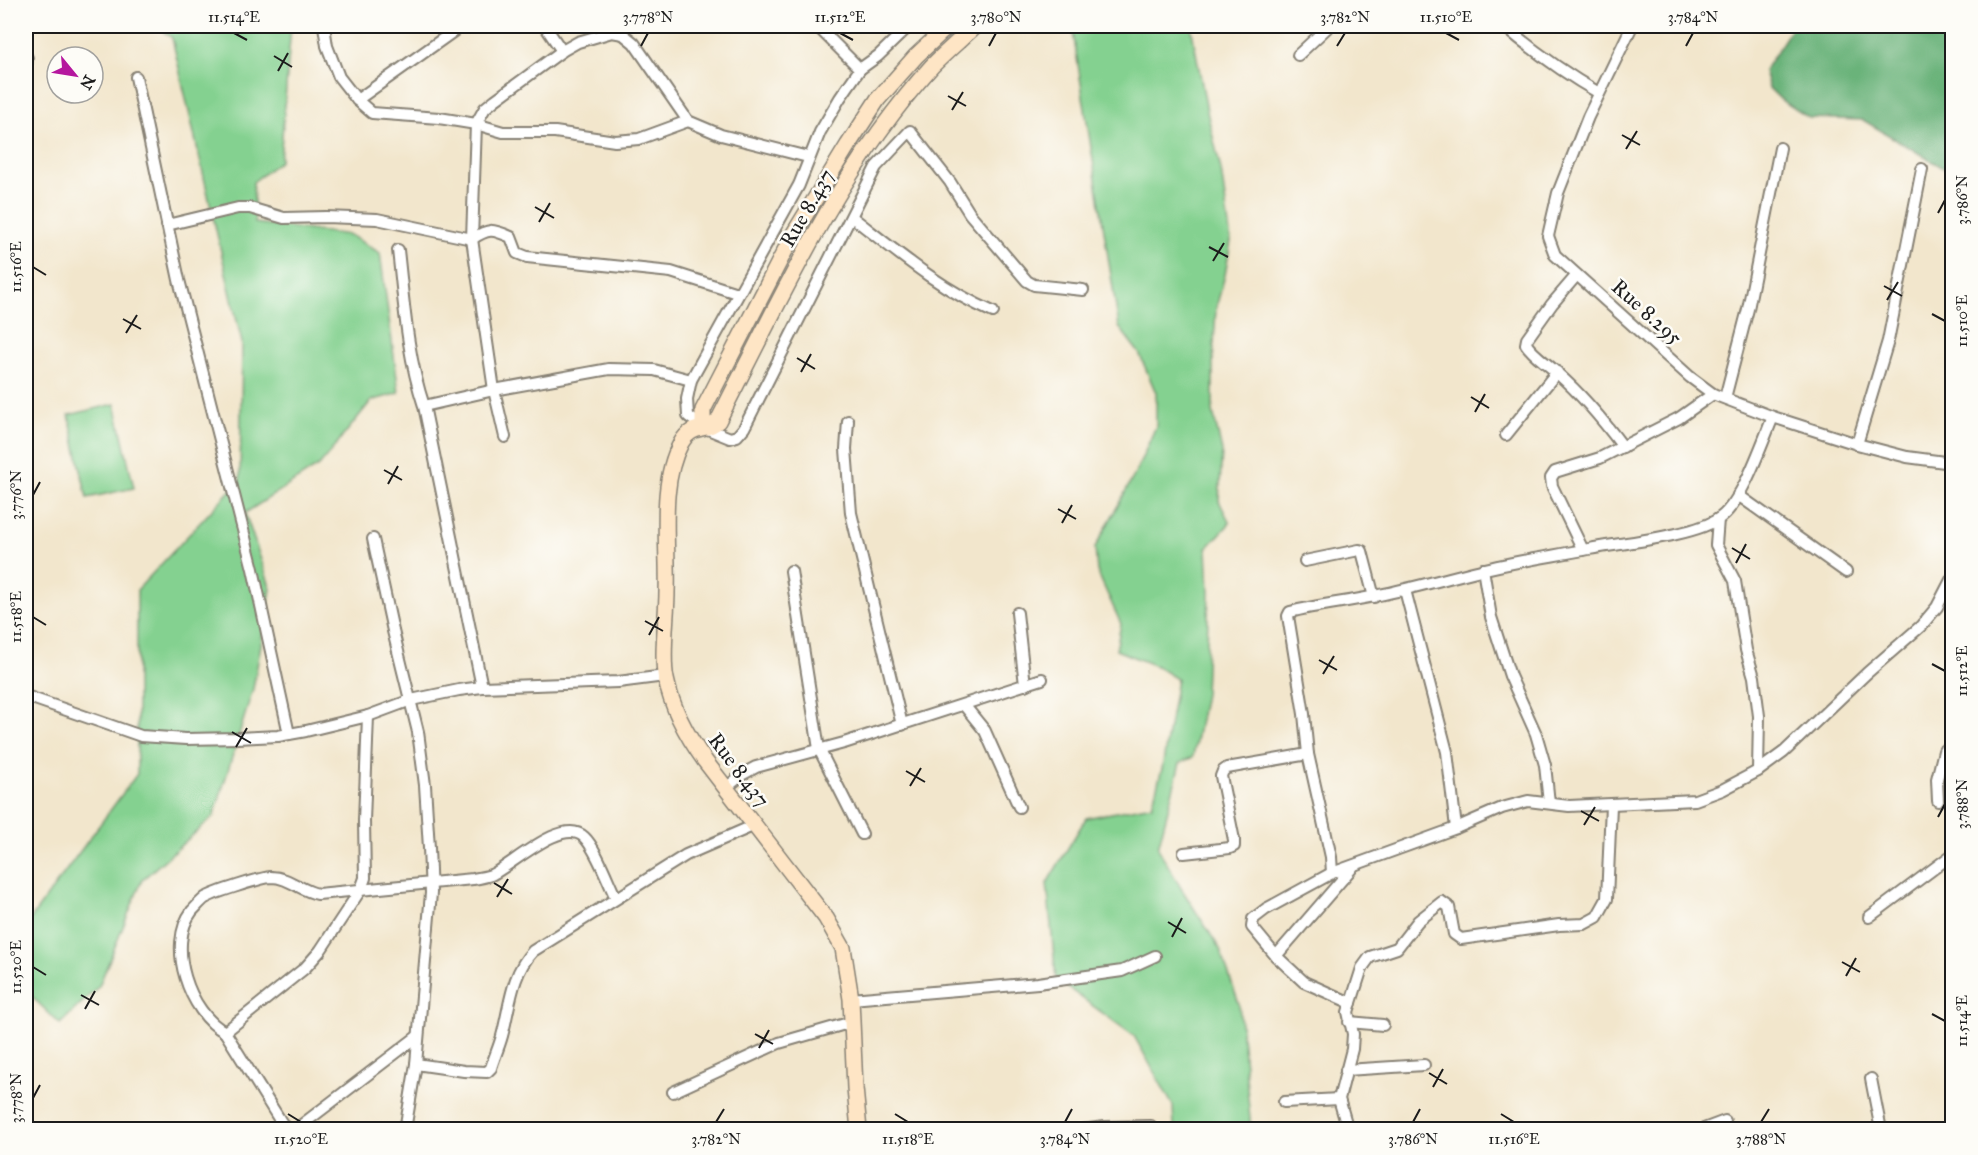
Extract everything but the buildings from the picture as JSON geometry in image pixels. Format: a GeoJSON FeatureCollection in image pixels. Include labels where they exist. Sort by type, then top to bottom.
{"type":"FeatureCollection","features":[{"type":"Feature","properties":{"kind":"main road","name":"Rue 8.437"},"geometry":{"type":"LineString","coordinates":[[704,427],[703,410],[793,235],[819,190],[878,99],[916,56],[948,26]]}},
{"type":"Feature","properties":{"kind":"main road","name":"Rue 8.437"},"geometry":{"type":"LineString","coordinates":[[859,1130],[851,999],[847,963],[838,937],[826,918],[690,740],[672,702],[665,676],[668,489],[673,461],[682,442],[692,429],[713,425],[718,421],[810,242],[864,154],[933,66],[975,26]]}},
{"type":"Feature","properties":{"kind":"street"},"geometry":{"type":"LineString","coordinates":[[324,26],[327,46],[339,77],[357,100],[372,113],[439,118],[476,124],[502,132],[555,132],[615,141],[629,141],[650,136],[688,121]]}},
{"type":"Feature","properties":{"kind":"street"},"geometry":{"type":"LineString","coordinates":[[357,100],[461,26]]}},
{"type":"Feature","properties":{"kind":"street"},"geometry":{"type":"LineString","coordinates":[[544,26],[562,51]]}},
{"type":"Feature","properties":{"kind":"street"},"geometry":{"type":"LineString","coordinates":[[817,26],[860,69]]}},
{"type":"Feature","properties":{"kind":"street"},"geometry":{"type":"LineString","coordinates":[[909,26],[878,56],[860,69],[820,132],[808,157],[799,185],[737,293],[691,380],[687,399],[688,416],[704,427],[730,438],[744,428],[876,167],[910,131],[950,182],[970,214],[1027,281],[1034,285],[1083,290]]}},
{"type":"Feature","properties":{"kind":"street"},"geometry":{"type":"LineString","coordinates":[[1298,55],[1329,26]]}},
{"type":"Feature","properties":{"kind":"street"},"geometry":{"type":"LineString","coordinates":[[1504,26],[1546,60],[1599,93]]}},
{"type":"Feature","properties":{"kind":"street","name":"Rue 8.295"},"geometry":{"type":"LineString","coordinates":[[1632,26],[1599,93],[1553,208],[1548,236],[1555,255],[1690,377],[1713,394],[1773,417],[1857,444],[1907,457],[1953,463]]}},
{"type":"Feature","properties":{"kind":"street"},"geometry":{"type":"LineString","coordinates":[[505,437],[494,390],[472,239],[476,124],[480,115],[490,104],[562,51],[598,35],[612,32],[623,34],[634,43],[688,121],[721,135],[808,157]]}},
{"type":"Feature","properties":{"kind":"street"},"geometry":{"type":"LineString","coordinates":[[26,56],[26,66]]}},
{"type":"Feature","properties":{"kind":"street"},"geometry":{"type":"LineString","coordinates":[[136,77],[182,291],[254,569],[289,734]]}},
{"type":"Feature","properties":{"kind":"street"},"geometry":{"type":"LineString","coordinates":[[1725,398],[1748,309],[1780,148]]}},
{"type":"Feature","properties":{"kind":"street"},"geometry":{"type":"LineString","coordinates":[[1857,444],[1888,341],[1922,170]]}},
{"type":"Feature","properties":{"kind":"street"},"geometry":{"type":"LineString","coordinates":[[167,225],[238,208],[250,208],[284,218],[377,219],[472,239],[486,230],[499,231],[511,237],[516,252],[527,257],[671,272],[737,293]]}},
{"type":"Feature","properties":{"kind":"street"},"geometry":{"type":"LineString","coordinates":[[852,217],[936,282],[968,301],[993,312]]}},
{"type":"Feature","properties":{"kind":"street"},"geometry":{"type":"LineString","coordinates":[[398,250],[409,350],[424,406],[482,687]]}},
{"type":"Feature","properties":{"kind":"street"},"geometry":{"type":"LineString","coordinates":[[1576,276],[1552,304],[1527,339],[1526,344],[1530,351],[1557,372],[1593,408],[1623,447]]}},
{"type":"Feature","properties":{"kind":"street"},"geometry":{"type":"LineString","coordinates":[[424,406],[494,390],[609,369],[654,370],[691,380]]}},
{"type":"Feature","properties":{"kind":"street"},"geometry":{"type":"LineString","coordinates":[[1506,435],[1557,372]]}},
{"type":"Feature","properties":{"kind":"street"},"geometry":{"type":"LineString","coordinates":[[1583,550],[1552,486],[1551,478],[1555,472],[1600,458],[1623,447],[1679,418],[1713,394]]}},
{"type":"Feature","properties":{"kind":"street"},"geometry":{"type":"LineString","coordinates":[[1332,873],[1331,857],[1308,754],[1289,614],[1315,605],[1374,597],[1483,569],[1671,535],[1706,525],[1718,519],[1732,505],[1773,417]]}},
{"type":"Feature","properties":{"kind":"street"},"geometry":{"type":"LineString","coordinates":[[848,422],[846,449],[851,513],[902,724]]}},
{"type":"Feature","properties":{"kind":"street"},"geometry":{"type":"LineString","coordinates":[[1738,495],[1846,572]]}},
{"type":"Feature","properties":{"kind":"street"},"geometry":{"type":"LineString","coordinates":[[1718,519],[1716,545],[1735,581],[1742,629],[1754,677],[1759,716],[1758,771]]}},
{"type":"Feature","properties":{"kind":"street"},"geometry":{"type":"LineString","coordinates":[[373,539],[418,732],[425,785],[431,883],[416,1064],[405,1130]]}},
{"type":"Feature","properties":{"kind":"street"},"geometry":{"type":"LineString","coordinates":[[1305,561],[1362,551],[1374,597]]}},
{"type":"Feature","properties":{"kind":"street"},"geometry":{"type":"LineString","coordinates":[[1483,569],[1491,617],[1507,666],[1536,734],[1545,765],[1549,803]]}},
{"type":"Feature","properties":{"kind":"street"},"geometry":{"type":"LineString","coordinates":[[791,571],[819,749],[861,834]]}},
{"type":"Feature","properties":{"kind":"street"},"geometry":{"type":"LineString","coordinates":[[1351,1003],[1304,982],[1276,956],[1252,927],[1253,919],[1266,909],[1332,873],[1519,803],[1528,801],[1569,806],[1695,800],[1722,790],[1758,771],[1784,752],[1867,673],[1921,626],[1937,607],[1953,578]]}},
{"type":"Feature","properties":{"kind":"street"},"geometry":{"type":"LineString","coordinates":[[1405,590],[1447,752],[1456,828]]}},
{"type":"Feature","properties":{"kind":"street"},"geometry":{"type":"LineString","coordinates":[[1017,613],[1025,685]]}},
{"type":"Feature","properties":{"kind":"street"},"geometry":{"type":"LineString","coordinates":[[26,696],[150,738],[237,738],[289,734],[368,716],[411,700],[482,687],[618,682],[665,676]]}},
{"type":"Feature","properties":{"kind":"street"},"geometry":{"type":"LineString","coordinates":[[726,788],[756,767],[844,743],[1042,679]]}},
{"type":"Feature","properties":{"kind":"street"},"geometry":{"type":"LineString","coordinates":[[964,705],[985,731],[1019,807]]}},
{"type":"Feature","properties":{"kind":"street"},"geometry":{"type":"LineString","coordinates":[[225,1032],[305,968],[320,951],[361,889],[365,878],[364,821],[368,716]]}},
{"type":"Feature","properties":{"kind":"street"},"geometry":{"type":"LineString","coordinates":[[1938,801],[1937,779],[1944,751],[1953,747]]}},
{"type":"Feature","properties":{"kind":"street"},"geometry":{"type":"LineString","coordinates":[[1184,853],[1234,846],[1221,776],[1223,771],[1227,768],[1308,754]]}},
{"type":"Feature","properties":{"kind":"street"},"geometry":{"type":"LineString","coordinates":[[1348,1130],[1339,1098],[1352,1049],[1353,1034],[1348,1012],[1362,968],[1370,957],[1397,948],[1418,921],[1442,902],[1449,907],[1454,934],[1461,939],[1584,924],[1597,917],[1607,899],[1611,805]]}},
{"type":"Feature","properties":{"kind":"street"},"geometry":{"type":"LineString","coordinates":[[416,1064],[487,1072],[502,1036],[522,963],[533,951],[686,855],[755,825]]}},
{"type":"Feature","properties":{"kind":"street"},"geometry":{"type":"LineString","coordinates":[[286,1130],[225,1032],[215,1026],[201,1011],[194,999],[183,962],[181,943],[184,927],[192,912],[204,898],[269,877],[283,878],[307,892],[318,894],[473,879],[490,875],[541,842],[562,832],[574,832],[583,835],[616,898]]}},
{"type":"Feature","properties":{"kind":"street"},"geometry":{"type":"LineString","coordinates":[[1869,917],[1953,855]]}},
{"type":"Feature","properties":{"kind":"street"},"geometry":{"type":"LineString","coordinates":[[1276,956],[1354,866]]}},
{"type":"Feature","properties":{"kind":"street"},"geometry":{"type":"LineString","coordinates":[[851,999],[1038,983],[1122,971],[1155,956]]}},
{"type":"Feature","properties":{"kind":"street"},"geometry":{"type":"LineString","coordinates":[[673,1092],[779,1043],[852,1022]]}},
{"type":"Feature","properties":{"kind":"street"},"geometry":{"type":"LineString","coordinates":[[1349,1022],[1383,1025]]}},
{"type":"Feature","properties":{"kind":"street"},"geometry":{"type":"LineString","coordinates":[[296,1130],[418,1036]]}},
{"type":"Feature","properties":{"kind":"street"},"geometry":{"type":"LineString","coordinates":[[1346,1070],[1424,1065]]}},
{"type":"Feature","properties":{"kind":"street"},"geometry":{"type":"LineString","coordinates":[[1871,1079],[1881,1130]]}},
{"type":"Feature","properties":{"kind":"street"},"geometry":{"type":"LineString","coordinates":[[1284,1102],[1339,1098]]}},
{"type":"Feature","properties":{"kind":"street"},"geometry":{"type":"LineString","coordinates":[[1701,1130],[1725,1121]]}},
{"type":"Feature","properties":{"kind":"street"},"geometry":{"type":"LineString","coordinates":[[1081,1130],[1151,1126]]}},
{"type":"Feature","properties":{"kind":"green space"},"geometry":{"type":"Polygon","coordinates":[[[157,26],[291,26],[280,161],[253,182],[255,223],[350,235],[380,253],[399,393],[371,401],[320,465],[245,513],[271,589],[253,689],[214,816],[142,880],[99,986],[60,1024],[26,991],[26,925],[137,774],[137,590],[240,480],[242,343],[172,38],[157,26]]]}},
{"type":"Feature","properties":{"kind":"green space"},"geometry":{"type":"Polygon","coordinates":[[[1072,26],[1191,26],[1221,170],[1231,241],[1216,308],[1213,412],[1222,451],[1219,501],[1230,523],[1207,548],[1209,593],[1205,694],[1193,757],[1180,763],[1158,848],[1220,949],[1239,1004],[1251,1129],[1174,1129],[1173,1106],[1134,1036],[1056,979],[1047,883],[1086,818],[1152,805],[1162,769],[1177,679],[1156,666],[1116,650],[1121,624],[1097,571],[1095,548],[1136,472],[1156,426],[1156,393],[1139,353],[1119,327],[1072,26]]]}},
{"type":"Feature","properties":{"kind":"green space"},"geometry":{"type":"Polygon","coordinates":[[[1793,26],[1952,26],[1952,173],[1863,120],[1809,118],[1781,100],[1769,88],[1764,71],[1793,26]]]}},
{"type":"Feature","properties":{"kind":"green space"},"geometry":{"type":"Polygon","coordinates":[[[115,404],[134,488],[87,498],[69,415],[115,404]]]}}]}
